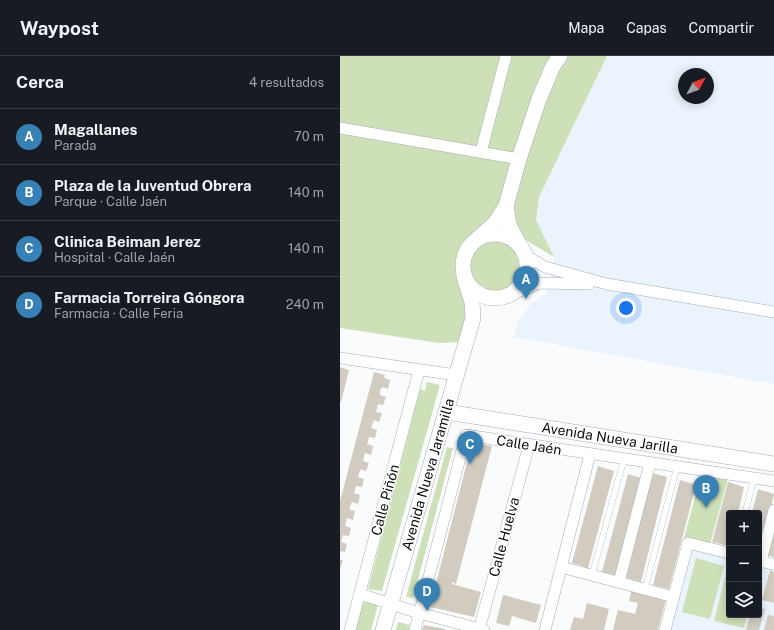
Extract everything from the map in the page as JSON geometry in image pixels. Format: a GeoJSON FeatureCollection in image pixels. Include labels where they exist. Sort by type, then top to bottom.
{"type":"FeatureCollection","features":[{"type":"Feature","properties":{"kind":"street"},"geometry":{"type":"LineString","coordinates":[[481,152],[506,56]]}},
{"type":"Feature","properties":{"kind":"street"},"geometry":{"type":"LineString","coordinates":[[560,56],[553,66],[539,99],[519,159],[506,206],[494,223],[469,246],[464,256],[462,267],[464,277],[469,285],[479,294],[492,298],[506,296],[540,282],[607,284]]}},
{"type":"Feature","properties":{"kind":"street"},"geometry":{"type":"LineString","coordinates":[[340,128],[519,159]]}},
{"type":"Feature","properties":{"kind":"street"},"geometry":{"type":"LineString","coordinates":[[473,318],[483,308],[518,289],[523,282],[527,269],[522,250],[509,225],[506,206]]}},
{"type":"Feature","properties":{"kind":"street"},"geometry":{"type":"LineString","coordinates":[[478,239],[486,235],[504,235],[512,239],[522,250],[545,267],[607,284],[774,312]]}},
{"type":"Feature","properties":{"kind":"street","name":"Avenida Nueva Jaramilla"},"geometry":{"type":"LineString","coordinates":[[383,630],[473,318],[472,302],[464,277]]}},
{"type":"Feature","properties":{"kind":"street"},"geometry":{"type":"LineString","coordinates":[[340,358],[456,375]]}},
{"type":"Feature","properties":{"kind":"street","name":"Calle Piñón"},"geometry":{"type":"LineString","coordinates":[[350,630],[419,370]]}},
{"type":"Feature","properties":{"kind":"street","name":"Avenida Nueva Jarilla"},"geometry":{"type":"LineString","coordinates":[[446,412],[774,464]]}},
{"type":"Feature","properties":{"kind":"street","name":"Calle Jaén"},"geometry":{"type":"LineString","coordinates":[[419,613],[466,435],[774,481]]}},
{"type":"Feature","properties":{"kind":"street","name":"Calle Huelva"},"geometry":{"type":"LineString","coordinates":[[481,630],[529,445]]}},
{"type":"Feature","properties":{"kind":"street"},"geometry":{"type":"LineString","coordinates":[[545,630],[590,454]]}},
{"type":"Feature","properties":{"kind":"street"},"geometry":{"type":"LineString","coordinates":[[619,582],[650,463]]}},
{"type":"Feature","properties":{"kind":"street"},"geometry":{"type":"LineString","coordinates":[[762,554],[774,510]]}},
{"type":"Feature","properties":{"kind":"street"},"geometry":{"type":"LineString","coordinates":[[665,630],[688,543],[726,552]]}},
{"type":"Feature","properties":{"kind":"street"},"geometry":{"type":"LineString","coordinates":[[762,561],[774,564]]}},
{"type":"Feature","properties":{"kind":"street"},"geometry":{"type":"LineString","coordinates":[[561,567],[674,597]]}},
{"type":"Feature","properties":{"kind":"street"},"geometry":{"type":"LineString","coordinates":[[360,594],[419,613],[481,630]]}},
{"type":"Feature","properties":{"kind":"street"},"geometry":{"type":"LineString","coordinates":[[415,630],[419,613]]}},
{"type":"Feature","properties":{"kind":"lane"},"geometry":{"type":"LineString","coordinates":[[592,575],[624,459]]}},
{"type":"Feature","properties":{"kind":"lane"},"geometry":{"type":"LineString","coordinates":[[645,590],[677,467]]}},
{"type":"Feature","properties":{"kind":"lane"},"geometry":{"type":"LineString","coordinates":[[746,510],[754,478]]}},
{"type":"Feature","properties":{"kind":"shaded area"},"geometry":{"type":"Polygon","coordinates":[[[607,56],[774,56],[774,384],[514,337],[518,321],[532,303],[547,293],[554,257],[547,246],[536,220],[539,197],[607,56]]]}},
{"type":"Feature","properties":{"kind":"shaded area"},"geometry":{"type":"Polygon","coordinates":[[[688,543],[726,552],[726,618],[762,618],[762,562],[774,564],[774,630],[665,630],[688,543]]]}},
{"type":"Feature","properties":{"kind":"green space"},"geometry":{"type":"Polygon","coordinates":[[[340,56],[607,56],[539,197],[536,220],[554,257],[501,225],[495,240],[509,245],[518,253],[520,264],[518,275],[513,285],[504,291],[492,293],[479,288],[460,342],[439,343],[340,328],[340,56]]]}},
{"type":"Feature","properties":{"kind":"green space"},"geometry":{"type":"Polygon","coordinates":[[[427,382],[440,385],[382,591],[368,589],[420,389],[425,391],[427,382]]]}},
{"type":"Feature","properties":{"kind":"green space"},"geometry":{"type":"Polygon","coordinates":[[[447,447],[453,448],[413,598],[406,597],[447,447]]]}},
{"type":"Feature","properties":{"kind":"green space"},"geometry":{"type":"Polygon","coordinates":[[[702,471],[729,475],[709,548],[683,542],[702,471]]]}},
{"type":"Feature","properties":{"kind":"green space"},"geometry":{"type":"Polygon","coordinates":[[[696,558],[724,566],[710,619],[682,612],[696,558]]]}},
{"type":"Feature","properties":{"kind":"green space"},"geometry":{"type":"Polygon","coordinates":[[[726,574],[726,618],[746,618],[744,628],[714,621],[726,574]]]}},
{"type":"Feature","properties":{"kind":"green space"},"geometry":{"type":"Polygon","coordinates":[[[363,602],[378,605],[371,630],[356,630],[363,602]]]}},
{"type":"Feature","properties":{"kind":"green space"},"geometry":{"type":"Polygon","coordinates":[[[398,622],[410,625],[409,630],[396,630],[398,622]]]}},
{"type":"Feature","properties":{"kind":"building"},"geometry":{"type":"Polygon","coordinates":[[[340,367],[349,370],[341,402],[340,402],[340,367]]]}},
{"type":"Feature","properties":{"kind":"building"},"geometry":{"type":"Polygon","coordinates":[[[374,372],[385,375],[384,378],[390,380],[388,389],[382,387],[380,391],[380,395],[386,397],[383,405],[378,404],[376,412],[382,413],[379,422],[374,420],[371,428],[377,430],[375,438],[369,437],[367,444],[373,446],[371,455],[365,453],[363,461],[369,463],[366,471],[361,469],[359,473],[358,477],[364,479],[362,487],[356,486],[354,493],[360,495],[358,504],[352,502],[350,506],[350,510],[355,511],[353,520],[347,518],[345,526],[351,528],[349,536],[343,535],[341,542],[347,544],[345,552],[340,551],[340,501],[374,372]]]}},
{"type":"Feature","properties":{"kind":"building"},"geometry":{"type":"Polygon","coordinates":[[[472,443],[492,446],[456,584],[452,582],[452,584],[481,592],[474,617],[430,607],[472,443]]]}},
{"type":"Feature","properties":{"kind":"building"},"geometry":{"type":"Polygon","coordinates":[[[598,466],[614,471],[588,568],[572,563],[598,466]]]}},
{"type":"Feature","properties":{"kind":"building"},"geometry":{"type":"Polygon","coordinates":[[[652,473],[667,477],[641,582],[624,577],[652,473]]]}},
{"type":"Feature","properties":{"kind":"building"},"geometry":{"type":"Polygon","coordinates":[[[628,474],[644,479],[618,576],[602,572],[628,474]]]}},
{"type":"Feature","properties":{"kind":"building"},"geometry":{"type":"Polygon","coordinates":[[[680,480],[696,485],[669,589],[653,585],[680,480]]]}},
{"type":"Feature","properties":{"kind":"building"},"geometry":{"type":"Polygon","coordinates":[[[728,482],[744,487],[739,510],[726,510],[726,545],[712,542],[728,482]]]}},
{"type":"Feature","properties":{"kind":"building"},"geometry":{"type":"Polygon","coordinates":[[[758,489],[774,494],[762,546],[762,510],[753,510],[758,489]]]}},
{"type":"Feature","properties":{"kind":"building"},"geometry":{"type":"Polygon","coordinates":[[[774,531],[774,557],[767,555],[774,531]]]}},
{"type":"Feature","properties":{"kind":"building"},"geometry":{"type":"Polygon","coordinates":[[[340,560],[343,560],[340,569],[340,560]]]}},
{"type":"Feature","properties":{"kind":"building"},"geometry":{"type":"Polygon","coordinates":[[[770,570],[774,572],[774,603],[762,600],[770,570]]]}},
{"type":"Feature","properties":{"kind":"building"},"geometry":{"type":"Polygon","coordinates":[[[632,589],[666,599],[658,630],[613,630],[618,610],[635,614],[638,603],[629,601],[632,589]]]}},
{"type":"Feature","properties":{"kind":"building"},"geometry":{"type":"Polygon","coordinates":[[[503,595],[541,605],[536,623],[512,616],[509,626],[496,623],[503,595]]]}},
{"type":"Feature","properties":{"kind":"building"},"geometry":{"type":"Polygon","coordinates":[[[587,603],[609,609],[604,630],[570,630],[574,617],[583,619],[587,603]]]}},
{"type":"Feature","properties":{"kind":"building"},"geometry":{"type":"Polygon","coordinates":[[[762,608],[765,609],[759,630],[746,630],[749,618],[762,618],[762,608]]]}},
{"type":"Feature","properties":{"kind":"building"},"geometry":{"type":"Polygon","coordinates":[[[768,615],[774,616],[774,630],[764,630],[768,615]]]}},
{"type":"Feature","properties":{"kind":"building"},"geometry":{"type":"Polygon","coordinates":[[[424,625],[445,629],[445,630],[422,630],[424,625]]]}},
{"type":"Feature","properties":{"kind":"place","name":"Magallanes"},"geometry":{"type":"Point","coordinates":[526,299]}},
{"type":"Feature","properties":{"kind":"place","name":"Clinica Beiman Jerez"},"geometry":{"type":"Point","coordinates":[470,464]}},
{"type":"Feature","properties":{"kind":"place","name":"Plaza de la Juventud Obrera"},"geometry":{"type":"Point","coordinates":[706,508]}},
{"type":"Feature","properties":{"kind":"place","name":"Farmacia Torreira Góngora"},"geometry":{"type":"Point","coordinates":[427,611]}}]}
